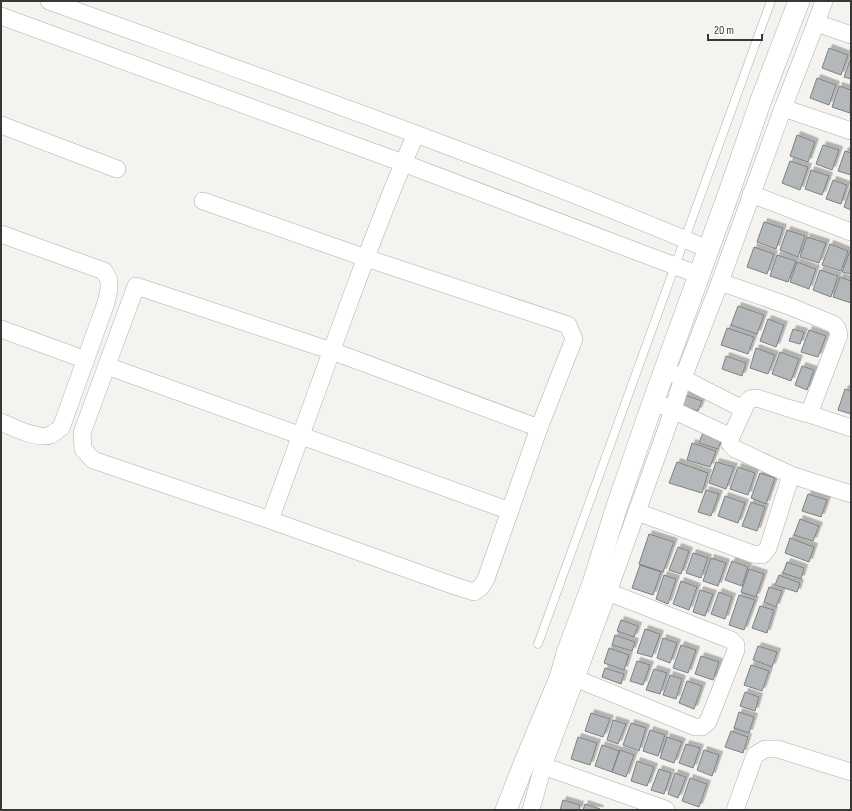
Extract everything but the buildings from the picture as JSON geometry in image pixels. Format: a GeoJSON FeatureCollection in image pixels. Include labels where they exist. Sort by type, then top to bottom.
{"type":"FeatureCollection","features":[{"type":"Feature","properties":{"kind":"street"},"geometry":{"type":"LineString","coordinates":[[49,1],[416,134],[626,214],[708,249]]}},
{"type":"Feature","properties":{"kind":"street"},"geometry":{"type":"LineString","coordinates":[[530,810],[543,766],[668,425],[672,410],[674,374],[699,275],[761,100],[799,1]]}},
{"type":"Feature","properties":{"kind":"street"},"geometry":{"type":"LineString","coordinates":[[506,810],[560,678],[653,402],[674,374],[720,282],[751,194],[824,1]]}},
{"type":"Feature","properties":{"kind":"street"},"geometry":{"type":"LineString","coordinates":[[1,16],[403,162],[699,275]]}},
{"type":"Feature","properties":{"kind":"street"},"geometry":{"type":"LineString","coordinates":[[816,23],[851,35]]}},
{"type":"Feature","properties":{"kind":"street"},"geometry":{"type":"LineString","coordinates":[[783,108],[851,131]]}},
{"type":"Feature","properties":{"kind":"street"},"geometry":{"type":"LineString","coordinates":[[1,125],[117,169]]}},
{"type":"Feature","properties":{"kind":"street"},"geometry":{"type":"LineString","coordinates":[[270,520],[366,258],[403,162],[416,134]]}},
{"type":"Feature","properties":{"kind":"street"},"geometry":{"type":"LineString","coordinates":[[751,194],[851,232]]}},
{"type":"Feature","properties":{"kind":"street"},"geometry":{"type":"LineString","coordinates":[[203,201],[366,258],[568,325],[574,339],[540,428],[486,580],[482,587],[474,592],[270,520],[93,460],[84,449],[82,433],[136,286],[332,350],[540,428]]}},
{"type":"Feature","properties":{"kind":"street"},"geometry":{"type":"LineString","coordinates":[[1,234],[104,271],[109,280],[106,303],[60,428],[49,436],[38,436],[1,422]]}},
{"type":"Feature","properties":{"kind":"street"},"geometry":{"type":"LineString","coordinates":[[720,282],[818,318],[833,324],[838,328],[839,335],[808,414]]}},
{"type":"Feature","properties":{"kind":"street"},"geometry":{"type":"LineString","coordinates":[[1,329],[86,360]]}},
{"type":"Feature","properties":{"kind":"street"},"geometry":{"type":"LineString","coordinates":[[107,366],[510,512]]}},
{"type":"Feature","properties":{"kind":"street"},"geometry":{"type":"LineString","coordinates":[[674,374],[743,409]]}},
{"type":"Feature","properties":{"kind":"street"},"geometry":{"type":"LineString","coordinates":[[851,428],[757,398],[750,399],[747,402],[731,437],[730,444],[734,449],[791,474],[851,494]]}},
{"type":"Feature","properties":{"kind":"street"},"geometry":{"type":"LineString","coordinates":[[653,402],[731,437]]}},
{"type":"Feature","properties":{"kind":"street"},"geometry":{"type":"LineString","coordinates":[[637,512],[753,554],[762,555],[768,548],[791,474]]}},
{"type":"Feature","properties":{"kind":"street"},"geometry":{"type":"LineString","coordinates":[[576,679],[695,727],[702,727],[708,722],[736,650],[736,645],[732,640],[608,592]]}},
{"type":"Feature","properties":{"kind":"street"},"geometry":{"type":"LineString","coordinates":[[735,810],[755,755],[765,749],[778,749],[851,772]]}},
{"type":"Feature","properties":{"kind":"street"},"geometry":{"type":"LineString","coordinates":[[543,766],[666,810]]}},
{"type":"Feature","properties":{"kind":"lane"},"geometry":{"type":"LineString","coordinates":[[538,644],[771,1]]}}]}
